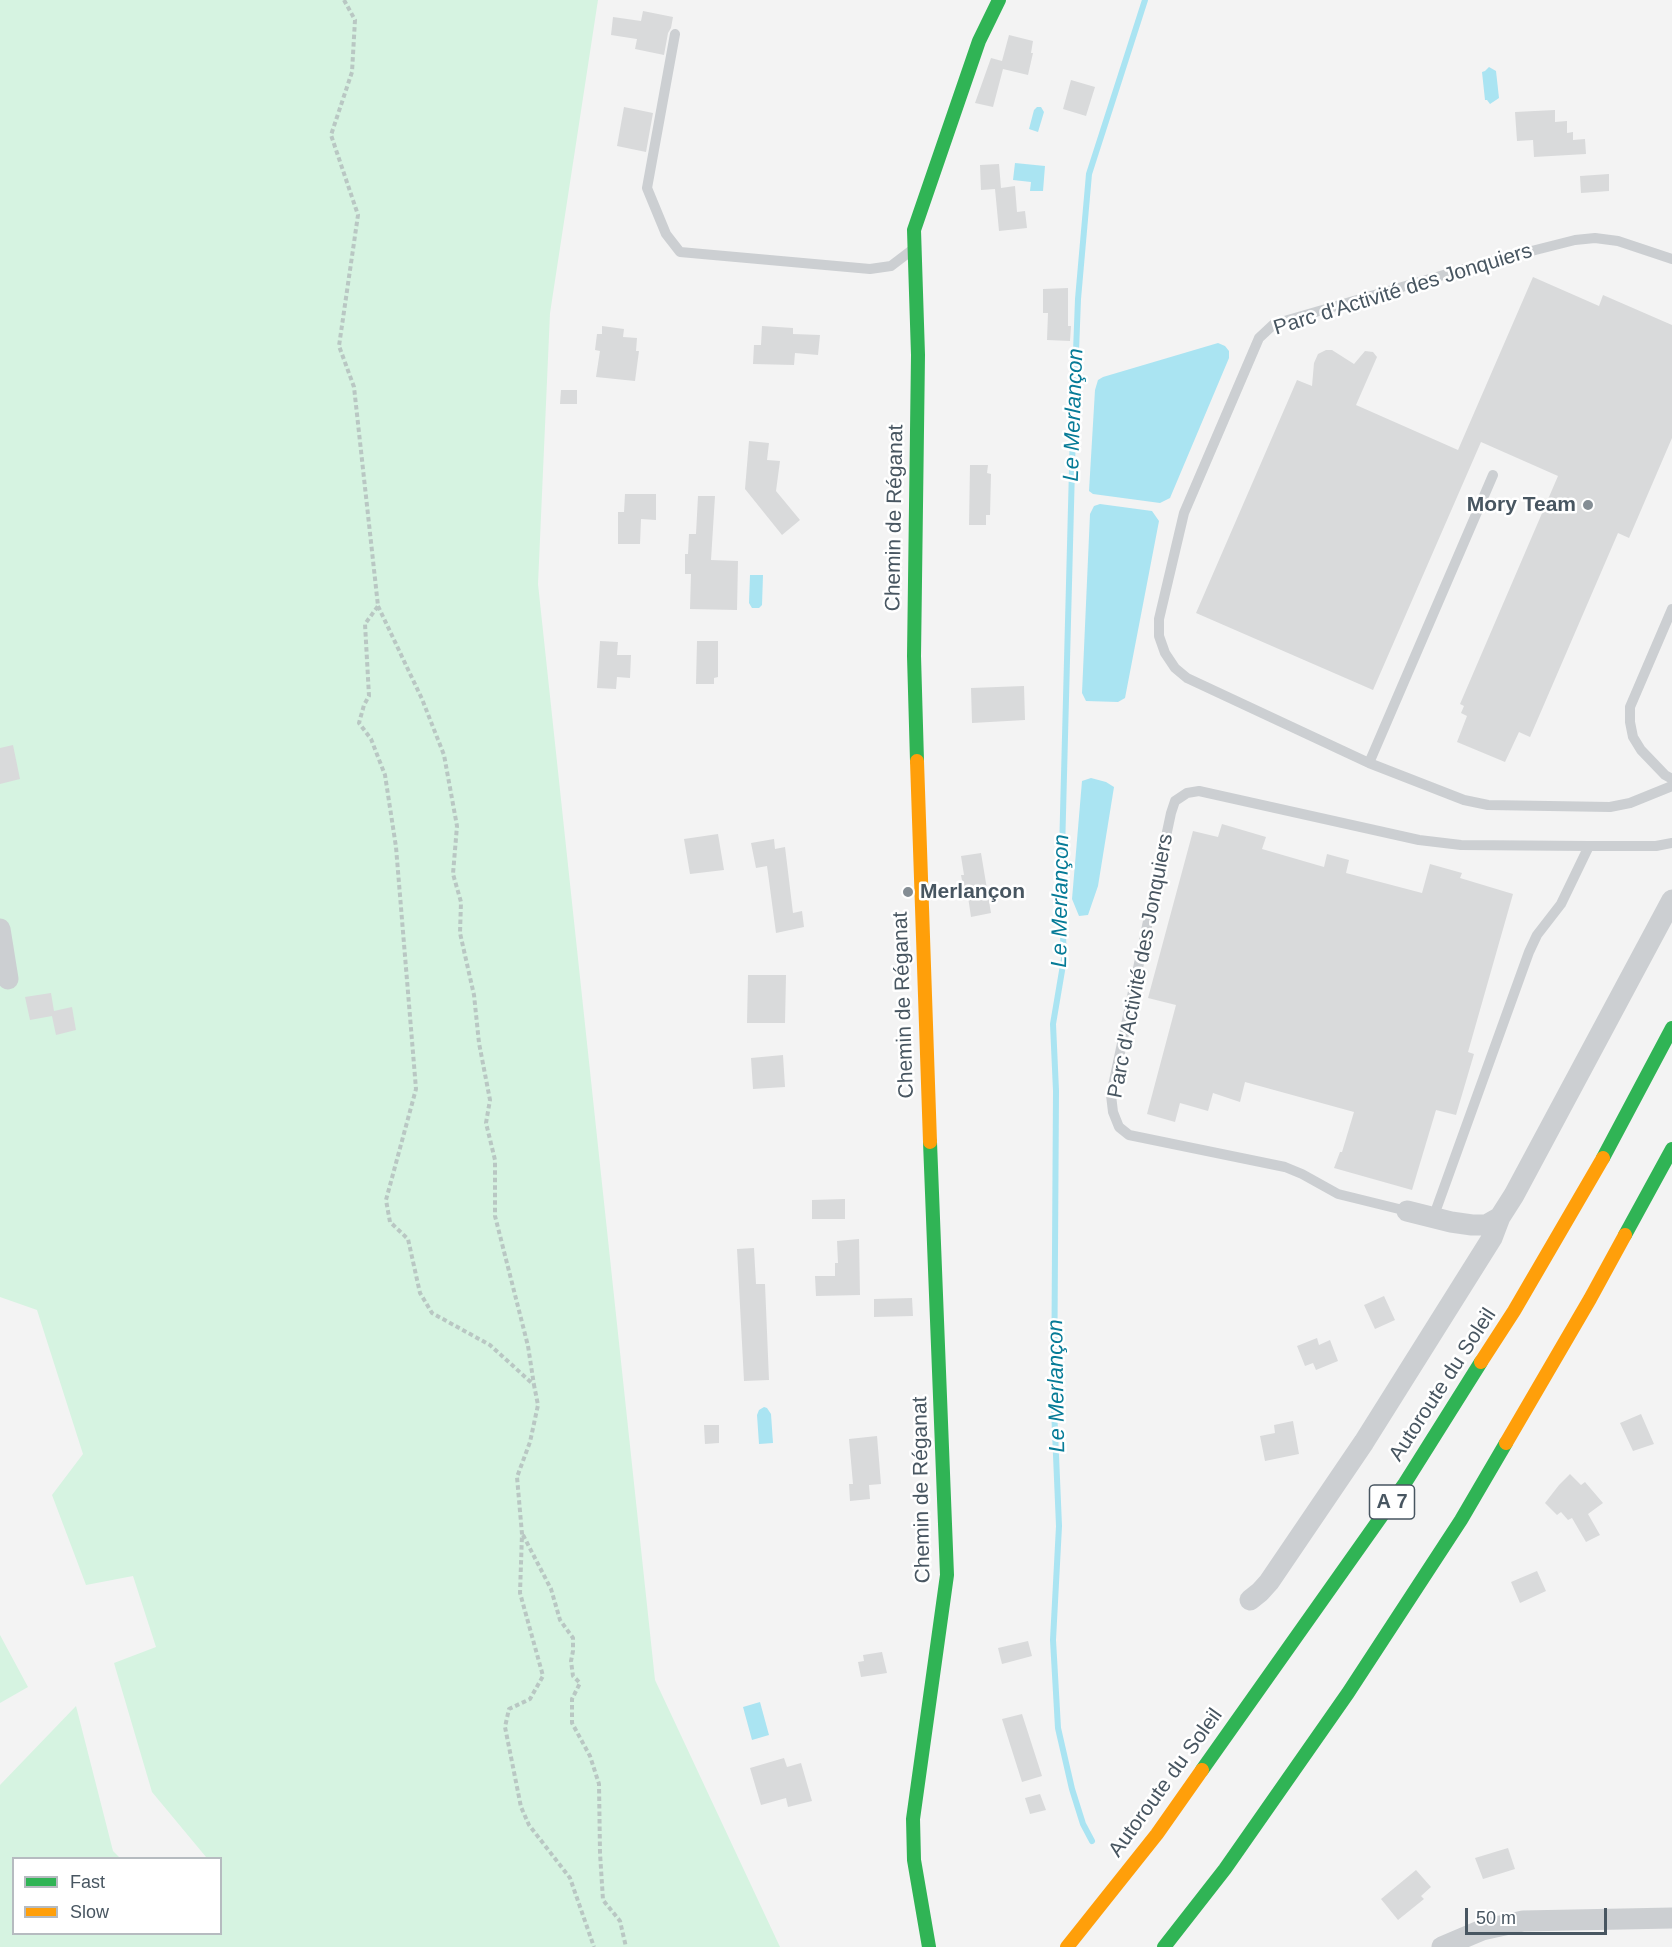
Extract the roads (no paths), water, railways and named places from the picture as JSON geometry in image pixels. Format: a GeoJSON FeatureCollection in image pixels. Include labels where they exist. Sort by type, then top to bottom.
{"type":"FeatureCollection","features":[{"type":"Feature","properties":{"kind":"main road","name":"Chemin de Réganat"},"geometry":{"type":"LineString","coordinates":[[929,1947],[914,1860],[913,1819],[948,1575],[914,656],[918,356],[914,230],[979,41],[999,0]]}},
{"type":"Feature","properties":{"kind":"main road","name":"Autoroute du Soleil"},"geometry":{"type":"LineString","coordinates":[[1067,1947],[1157,1834],[1405,1483],[1520,1301],[1610,1147],[1672,1028]]}},
{"type":"Feature","properties":{"kind":"main road"},"geometry":{"type":"LineString","coordinates":[[1164,1947],[1224,1869],[1348,1693],[1461,1520],[1590,1299],[1672,1149]]}},
{"type":"Feature","properties":{"kind":"street"},"geometry":{"type":"LineString","coordinates":[[1250,1600],[1269,1582],[1364,1442],[1492,1238],[1500,1216],[1514,1195],[1672,900]]}},
{"type":"Feature","properties":{"kind":"street"},"geometry":{"type":"LineString","coordinates":[[0,929],[8,979]]}},
{"type":"Feature","properties":{"kind":"street","name":"Parc d'Activité des Jonquiers"},"geometry":{"type":"LineString","coordinates":[[1407,1211],[1479,1226],[1486,1225],[1500,1216]]}},
{"type":"Feature","properties":{"kind":"street"},"geometry":{"type":"LineString","coordinates":[[1442,1947],[1482,1930],[1524,1921],[1672,1918]]}},
{"type":"Feature","properties":{"kind":"lane"},"geometry":{"type":"LineString","coordinates":[[675,33],[647,188],[666,234],[680,252],[870,269],[891,266],[915,248]]}},
{"type":"Feature","properties":{"kind":"lane","name":"Parc d'Activité des Jonquiers"},"geometry":{"type":"LineString","coordinates":[[1672,259],[1618,240],[1595,238],[1575,240],[1492,261],[1274,324],[1259,338],[1184,513],[1159,619],[1159,636],[1165,653],[1175,668],[1187,678],[1369,763],[1464,800],[1488,805],[1610,807],[1630,803],[1672,786]]}},
{"type":"Feature","properties":{"kind":"lane"},"geometry":{"type":"LineString","coordinates":[[1369,763],[1493,475]]}},
{"type":"Feature","properties":{"kind":"lane"},"geometry":{"type":"LineString","coordinates":[[1672,609],[1630,707],[1630,722],[1633,737],[1641,750],[1665,775],[1672,779]]}},
{"type":"Feature","properties":{"kind":"lane","name":"Parc d'Activité des Jonquiers"},"geometry":{"type":"LineString","coordinates":[[1407,1211],[1338,1194],[1285,1167],[1129,1135],[1119,1127],[1113,1112],[1111,1095],[1175,801],[1187,793],[1199,790],[1419,840],[1461,845],[1656,846],[1672,843]]}},
{"type":"Feature","properties":{"kind":"lane"},"geometry":{"type":"LineString","coordinates":[[1433,1218],[1529,952],[1538,935],[1553,918],[1561,904],[1589,846]]}},
{"type":"Feature","properties":{"kind":"water"},"geometry":{"type":"Polygon","coordinates":[[[1489,67],[1496,71],[1499,98],[1490,104],[1485,100],[1482,72],[1489,67]]]}},
{"type":"Feature","properties":{"kind":"water"},"geometry":{"type":"Polygon","coordinates":[[[1037,107],[1041,107],[1044,112],[1038,132],[1029,129],[1037,107]]]}},
{"type":"Feature","properties":{"kind":"water"},"geometry":{"type":"Polygon","coordinates":[[[1015,163],[1045,166],[1043,191],[1030,191],[1031,182],[1013,180],[1015,163]]]}},
{"type":"Feature","properties":{"kind":"water"},"geometry":{"type":"Polygon","coordinates":[[[1218,343],[1229,351],[1229,358],[1170,498],[1160,503],[1093,494],[1089,491],[1095,390],[1098,380],[1218,343]]]}},
{"type":"Feature","properties":{"kind":"water"},"geometry":{"type":"Polygon","coordinates":[[[1100,504],[1152,511],[1159,521],[1125,698],[1118,702],[1086,701],[1082,693],[1090,514],[1094,506],[1100,504]]]}},
{"type":"Feature","properties":{"kind":"water"},"geometry":{"type":"Polygon","coordinates":[[[750,575],[763,575],[762,605],[759,608],[752,608],[749,603],[750,575]]]}},
{"type":"Feature","properties":{"kind":"water"},"geometry":{"type":"Polygon","coordinates":[[[1091,778],[1114,787],[1098,886],[1088,915],[1079,916],[1072,899],[1082,781],[1091,778]]]}},
{"type":"Feature","properties":{"kind":"water"},"geometry":{"type":"Polygon","coordinates":[[[764,1407],[771,1414],[773,1443],[759,1444],[757,1415],[764,1407]]]}},
{"type":"Feature","properties":{"kind":"water"},"geometry":{"type":"Polygon","coordinates":[[[760,1702],[769,1735],[752,1740],[743,1707],[760,1702]]]}},
{"type":"Feature","properties":{"kind":"waterway","name":"Le Merlançon"},"geometry":{"type":"LineString","coordinates":[[1092,1841],[1083,1824],[1072,1789],[1058,1728],[1053,1640],[1059,1526],[1054,1408],[1056,1091],[1053,1024],[1064,959],[1061,890],[1073,430],[1078,299],[1089,174],[1145,0]]}},
{"type":"Feature","properties":{"kind":"place","name":"Mory Team"},"geometry":{"type":"Point","coordinates":[1588,505]}},
{"type":"Feature","properties":{"kind":"place","name":"Merlançon"},"geometry":{"type":"Point","coordinates":[908,892]}}]}
